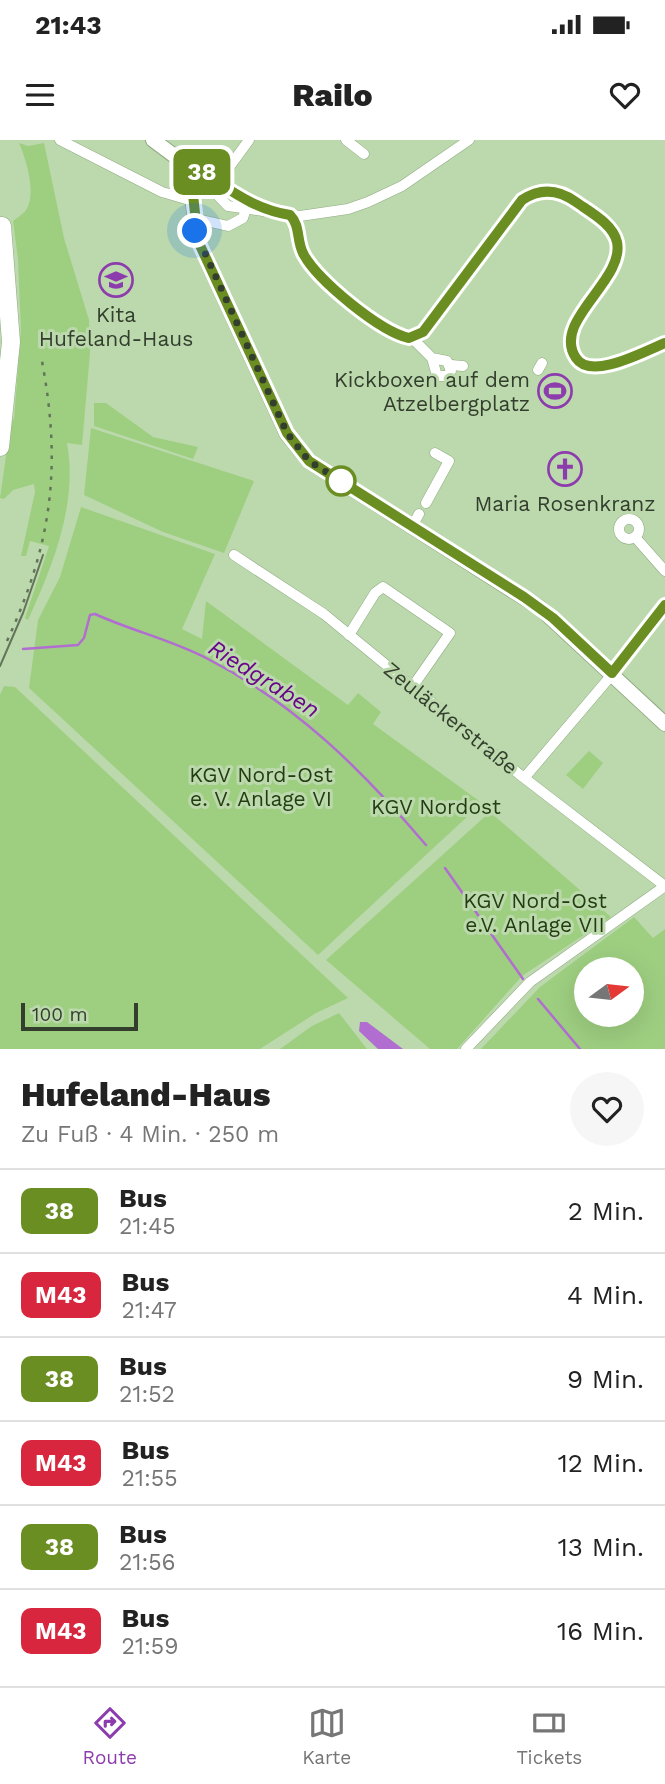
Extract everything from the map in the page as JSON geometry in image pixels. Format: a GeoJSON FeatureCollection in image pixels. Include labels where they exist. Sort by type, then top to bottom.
{"type":"FeatureCollection","features":[{"type":"Feature","properties":{"kind":"highway"},"geometry":{"type":"LineString","coordinates":[[0,446],[11,332],[2,226]]}},
{"type":"Feature","properties":{"kind":"highway"},"geometry":{"type":"LineString","coordinates":[[0,299],[0,362]]}},
{"type":"Feature","properties":{"kind":"main road"},"geometry":{"type":"LineString","coordinates":[[153,140],[186,163],[198,241],[293,444],[309,461],[416,520],[540,607],[665,724]]}},
{"type":"Feature","properties":{"kind":"street"},"geometry":{"type":"LineString","coordinates":[[61,140],[163,192],[192,195],[195,183],[219,181]]}},
{"type":"Feature","properties":{"kind":"street"},"geometry":{"type":"LineString","coordinates":[[219,181],[248,140]]}},
{"type":"Feature","properties":{"kind":"street"},"geometry":{"type":"LineString","coordinates":[[346,140],[364,154]]}},
{"type":"Feature","properties":{"kind":"street"},"geometry":{"type":"LineString","coordinates":[[186,163],[228,206],[247,206],[290,215],[348,209],[368,202],[402,186],[469,140]]}},
{"type":"Feature","properties":{"kind":"street"},"geometry":{"type":"LineString","coordinates":[[186,163],[219,181],[247,206]]}},
{"type":"Feature","properties":{"kind":"street"},"geometry":{"type":"LineString","coordinates":[[412,338],[426,328],[516,205],[535,193],[546,191],[566,195],[582,206],[610,229],[617,244],[611,271],[575,327],[571,346],[577,360],[585,365],[600,367],[665,343]]}},
{"type":"Feature","properties":{"kind":"street"},"geometry":{"type":"LineString","coordinates":[[193,218],[228,226],[239,222],[247,206]]}},
{"type":"Feature","properties":{"kind":"street"},"geometry":{"type":"LineString","coordinates":[[290,215],[297,225],[302,253],[317,273],[392,331],[412,338],[432,358],[437,376],[447,376],[451,365]]}},
{"type":"Feature","properties":{"kind":"street"},"geometry":{"type":"LineString","coordinates":[[432,358],[463,366]]}},
{"type":"Feature","properties":{"kind":"street"},"geometry":{"type":"LineString","coordinates":[[426,503],[449,461],[435,453]]}},
{"type":"Feature","properties":{"kind":"street"},"geometry":{"type":"LineString","coordinates":[[635,537],[665,570]]}},
{"type":"Feature","properties":{"kind":"street","name":"Zeuläckerstraße"},"geometry":{"type":"LineString","coordinates":[[234,555],[300,597],[525,778],[665,886]]}},
{"type":"Feature","properties":{"kind":"street"},"geometry":{"type":"LineString","coordinates":[[349,635],[375,593],[383,587],[450,633],[413,686]]}},
{"type":"Feature","properties":{"kind":"street"},"geometry":{"type":"LineString","coordinates":[[525,778],[665,605]]}},
{"type":"Feature","properties":{"kind":"street"},"geometry":{"type":"LineString","coordinates":[[466,1049],[530,982],[665,886]]}},
{"type":"Feature","properties":{"kind":"green space"},"geometry":{"type":"Polygon","coordinates":[[[19,143],[28,146],[44,143],[64,238],[89,320],[90,353],[82,445],[67,443],[69,489],[61,534],[28,620],[25,618],[49,546],[30,541],[26,556],[21,556],[35,492],[34,484],[13,490],[4,499],[0,498],[11,421],[14,419],[21,330],[18,259],[13,221],[26,210],[31,195],[27,167],[19,143]]]}},
{"type":"Feature","properties":{"kind":"green space"},"geometry":{"type":"Polygon","coordinates":[[[94,403],[106,403],[153,437],[198,447],[193,459],[94,426],[94,403]]]}},
{"type":"Feature","properties":{"kind":"green space"},"geometry":{"type":"Polygon","coordinates":[[[91,428],[254,481],[224,553],[163,532],[84,495],[91,428]]]}},
{"type":"Feature","properties":{"kind":"green space","name":"KGV Nord-Ost e. V. Anlage VI"},"geometry":{"type":"Polygon","coordinates":[[[81,507],[215,554],[182,629],[202,639],[206,601],[348,705],[358,693],[381,712],[373,724],[482,803],[318,955],[29,688],[38,620],[60,577],[81,507]]]}},
{"type":"Feature","properties":{"kind":"green space"},"geometry":{"type":"Polygon","coordinates":[[[4,686],[15,687],[348,998],[316,1013],[260,1049],[0,1049],[0,695],[4,686]]]}},
{"type":"Feature","properties":{"kind":"green space"},"geometry":{"type":"Polygon","coordinates":[[[589,751],[603,763],[583,789],[566,775],[589,751]]]}},
{"type":"Feature","properties":{"kind":"green space","name":"KGV Nord-Ost e.V. Anlage VII"},"geometry":{"type":"Polygon","coordinates":[[[490,812],[611,917],[522,976],[457,1049],[430,1049],[326,960],[490,812]]]}},
{"type":"Feature","properties":{"kind":"green space"},"geometry":{"type":"Polygon","coordinates":[[[634,917],[653,938],[665,929],[665,1049],[481,1049],[540,987],[574,962],[574,1027],[644,1027],[644,957],[580,957],[634,917]]]}},
{"type":"Feature","properties":{"kind":"green space"},"geometry":{"type":"Polygon","coordinates":[[[339,1013],[367,1049],[280,1049],[312,1026],[339,1013]]]}},
{"type":"Feature","properties":{"kind":"shaded area"},"geometry":{"type":"Polygon","coordinates":[[[360,1022],[367,1022],[403,1049],[378,1049],[359,1031],[360,1022]]]}},
{"type":"Feature","properties":{"kind":"waterway","name":"Riedgraben"},"geometry":{"type":"LineString","coordinates":[[23,649],[78,645],[84,638],[90,615],[95,614],[194,652],[240,677],[299,718],[353,765],[426,845]]}},
{"type":"Feature","properties":{"kind":"waterway","name":"Riedgraben"},"geometry":{"type":"LineString","coordinates":[[445,868],[523,979]]}},
{"type":"Feature","properties":{"kind":"waterway","name":"Riedgraben"},"geometry":{"type":"LineString","coordinates":[[538,999],[580,1049]]}},
{"type":"Feature","properties":{"kind":"tram line"},"geometry":{"type":"LineString","coordinates":[[0,666],[23,613],[43,555]]}},
{"type":"Feature","properties":{"kind":"railway"},"geometry":{"type":"LineString","coordinates":[[7,641],[35,569],[49,502],[51,432],[41,356]]}},
{"type":"Feature","properties":{"kind":"bus line","name":"38"},"geometry":{"type":"LineString","coordinates":[[665,343],[607,366],[591,367],[577,360],[571,346],[575,327],[611,271],[618,250],[617,240],[610,229],[566,195],[542,191],[522,200],[511,211],[423,332],[409,338],[400,336],[370,316],[317,273],[302,253],[297,225],[290,215],[247,203],[219,181],[186,163],[191,176],[193,218],[198,241],[287,433],[309,461],[524,597],[553,618],[612,673],[635,647],[665,605]]}},
{"type":"Feature","properties":{"kind":"place","name":"Kita Hufeland-Haus"},"geometry":{"type":"Point","coordinates":[116,280]}},
{"type":"Feature","properties":{"kind":"place","name":"Kickboxen auf dem Atzelbergplatz"},"geometry":{"type":"Point","coordinates":[555,391]}},
{"type":"Feature","properties":{"kind":"place","name":"Maria Rosenkranz"},"geometry":{"type":"Point","coordinates":[565,469]}},
{"type":"Feature","properties":{"kind":"route"},"geometry":{"type":"LineString","coordinates":[[195,231],[293,444],[309,461],[341,481]]}},
{"type":"Feature","properties":{"kind":"park label","name":"KGV Nordost"},"geometry":{"type":"Point","coordinates":[436,806]}}]}
